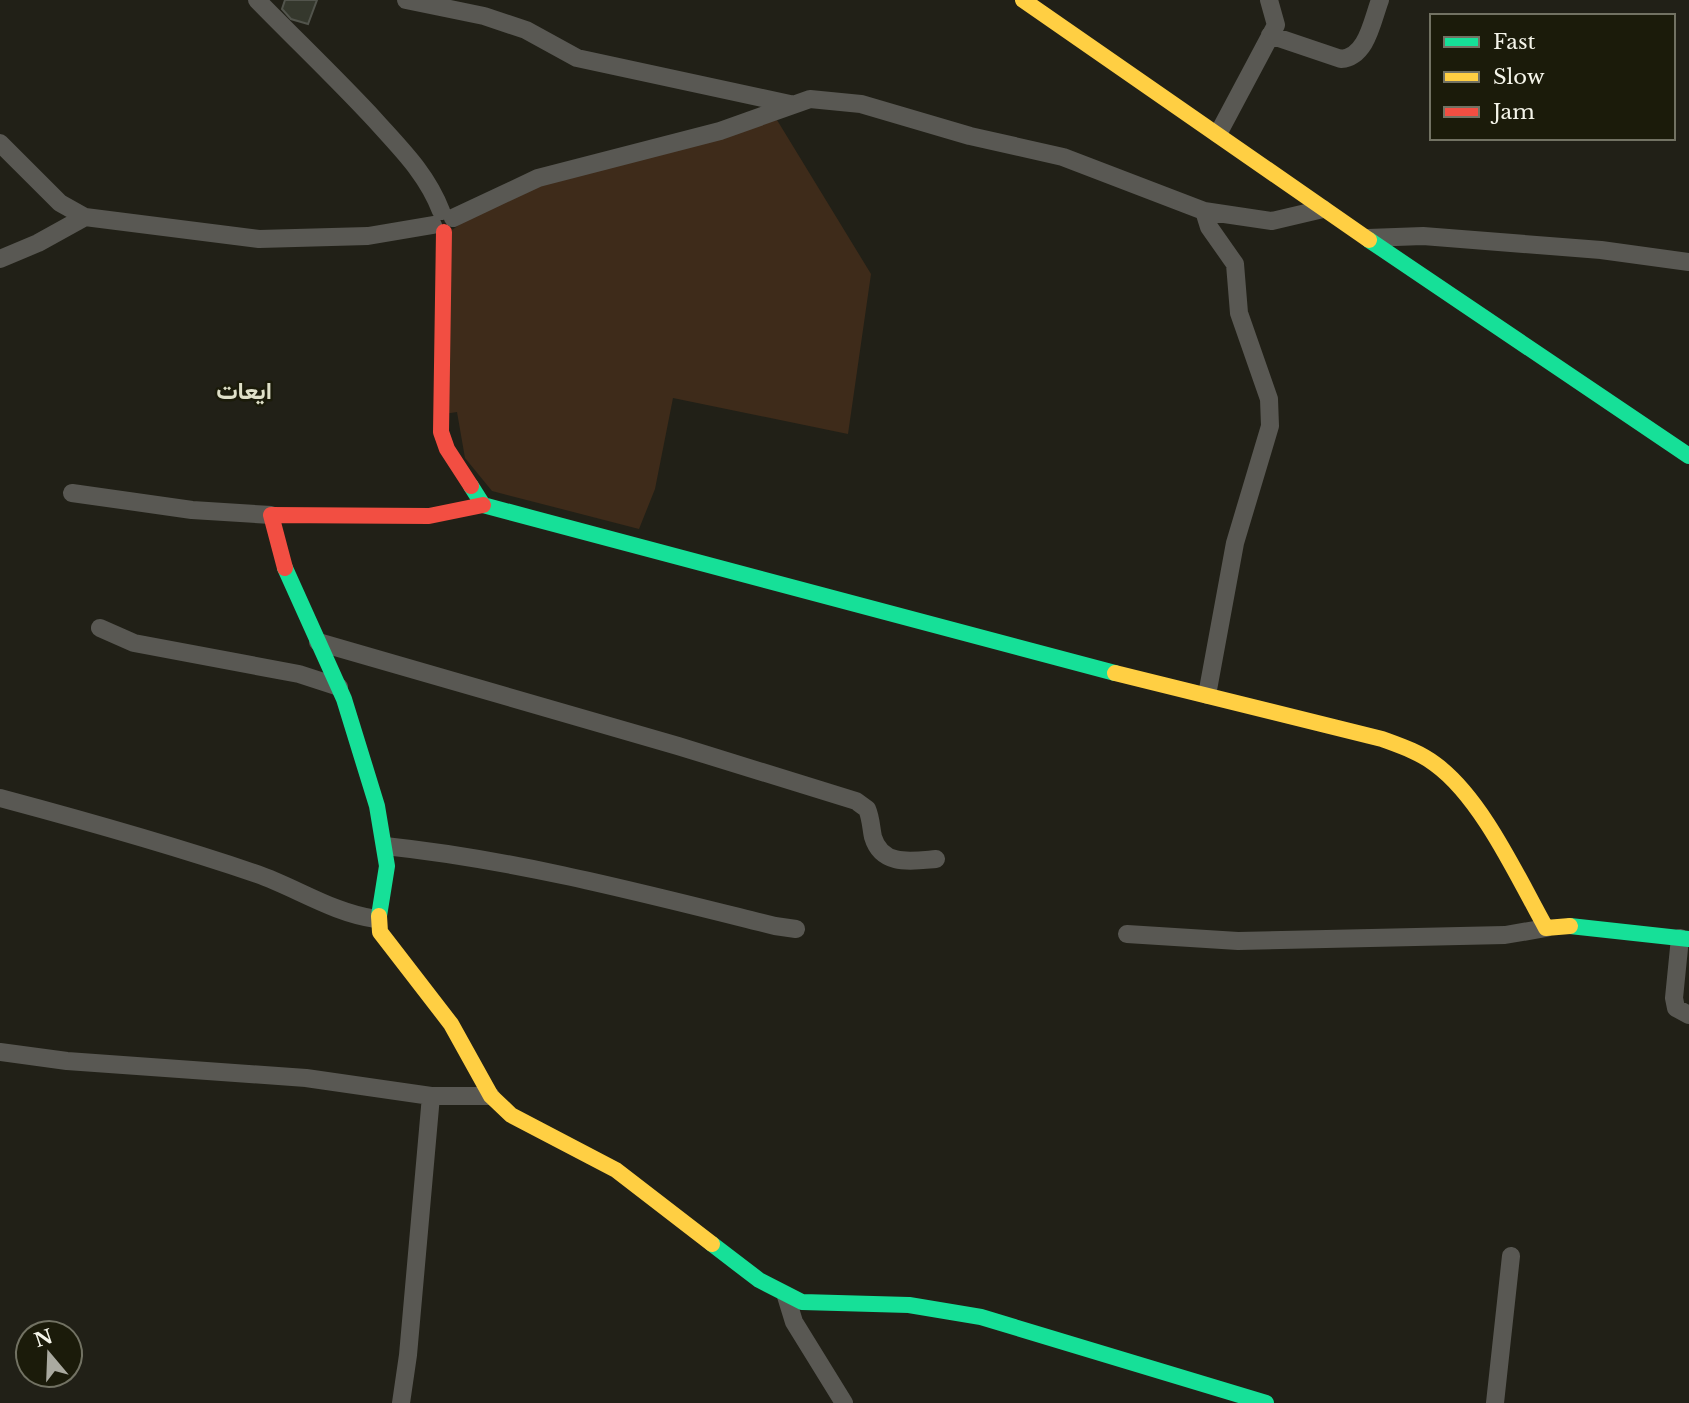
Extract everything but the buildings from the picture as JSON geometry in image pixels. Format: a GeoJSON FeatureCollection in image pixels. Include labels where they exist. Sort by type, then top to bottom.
{"type":"FeatureCollection","features":[{"type":"Feature","properties":{"kind":"street"},"geometry":{"type":"LineString","coordinates":[[257,0],[346,88],[421,171],[432,188],[443,221],[446,258],[440,382],[441,432],[447,449],[483,505]]}},
{"type":"Feature","properties":{"kind":"street"},"geometry":{"type":"LineString","coordinates":[[406,0],[484,16],[526,30],[577,58],[790,104]]}},
{"type":"Feature","properties":{"kind":"street"},"geometry":{"type":"LineString","coordinates":[[1023,0],[1323,209],[1689,456]]}},
{"type":"Feature","properties":{"kind":"street"},"geometry":{"type":"LineString","coordinates":[[1218,134],[1277,19],[1269,0]]}},
{"type":"Feature","properties":{"kind":"street"},"geometry":{"type":"LineString","coordinates":[[1270,35],[1341,59],[1351,59],[1360,52],[1380,0]]}},
{"type":"Feature","properties":{"kind":"street"},"geometry":{"type":"LineString","coordinates":[[0,143],[61,204],[85,217],[259,239],[368,236],[443,221],[538,178],[720,131],[810,99],[861,104],[970,135],[1063,157],[1204,211],[1272,221],[1323,209]]}},
{"type":"Feature","properties":{"kind":"street"},"geometry":{"type":"LineString","coordinates":[[1204,211],[1209,227],[1235,264],[1239,313],[1269,399],[1271,413],[1270,426],[1228,576],[1207,695]]}},
{"type":"Feature","properties":{"kind":"street"},"geometry":{"type":"LineString","coordinates":[[0,259],[38,243],[85,217]]}},
{"type":"Feature","properties":{"kind":"street"},"geometry":{"type":"LineString","coordinates":[[1368,237],[1423,236],[1601,250],[1689,261]]}},
{"type":"Feature","properties":{"kind":"street"},"geometry":{"type":"LineString","coordinates":[[72,493],[192,510],[271,515],[429,516],[483,505],[693,564],[1382,739],[1416,752],[1437,765],[1455,783],[1489,826],[1546,928]]}},
{"type":"Feature","properties":{"kind":"street"},"geometry":{"type":"LineString","coordinates":[[271,515],[284,564],[339,687],[364,760],[385,846],[387,884],[376,919],[386,943],[421,983],[463,1043],[491,1096],[511,1115],[616,1170],[759,1280],[786,1296],[803,1302],[863,1301],[938,1308],[981,1317],[1266,1403]]}},
{"type":"Feature","properties":{"kind":"street"},"geometry":{"type":"LineString","coordinates":[[100,628],[134,643],[299,674],[339,687]]}},
{"type":"Feature","properties":{"kind":"street"},"geometry":{"type":"LineString","coordinates":[[318,642],[678,746],[856,801],[867,809],[876,843],[887,856],[899,862],[936,859]]}},
{"type":"Feature","properties":{"kind":"street"},"geometry":{"type":"LineString","coordinates":[[0,797],[222,862],[261,876],[351,916],[376,919]]}},
{"type":"Feature","properties":{"kind":"street"},"geometry":{"type":"LineString","coordinates":[[385,846],[532,867],[623,886],[775,926],[796,929]]}},
{"type":"Feature","properties":{"kind":"street"},"geometry":{"type":"LineString","coordinates":[[1127,934],[1238,941],[1505,935],[1577,926],[1684,939],[1674,999],[1676,1008],[1689,1015]]}},
{"type":"Feature","properties":{"kind":"street"},"geometry":{"type":"LineString","coordinates":[[0,1052],[67,1061],[306,1078],[431,1096],[491,1096]]}},
{"type":"Feature","properties":{"kind":"street"},"geometry":{"type":"LineString","coordinates":[[401,1403],[408,1354],[431,1096]]}},
{"type":"Feature","properties":{"kind":"street"},"geometry":{"type":"LineString","coordinates":[[1495,1403],[1511,1256]]}},
{"type":"Feature","properties":{"kind":"street"},"geometry":{"type":"LineString","coordinates":[[786,1296],[794,1322],[844,1403]]}},
{"type":"Feature","properties":{"kind":"shaded area"},"geometry":{"type":"Polygon","coordinates":[[[777,120],[871,274],[848,434],[673,398],[655,489],[639,529],[492,491],[465,458],[457,412],[444,414],[452,230],[503,193],[777,120]]]}},
{"type":"Feature","properties":{"kind":"traffic: fast"},"geometry":{"type":"LineString","coordinates":[[1369,240],[1689,456]]}},
{"type":"Feature","properties":{"kind":"traffic: fast"},"geometry":{"type":"LineString","coordinates":[[471,486],[483,505],[1115,673]]}},
{"type":"Feature","properties":{"kind":"traffic: fast"},"geometry":{"type":"LineString","coordinates":[[285,568],[344,699],[377,806],[387,866],[379,916]]}},
{"type":"Feature","properties":{"kind":"traffic: fast"},"geometry":{"type":"LineString","coordinates":[[1570,926],[1689,939]]}},
{"type":"Feature","properties":{"kind":"traffic: fast"},"geometry":{"type":"LineString","coordinates":[[712,1244],[759,1280],[802,1302],[909,1305],[981,1317],[1266,1403]]}},
{"type":"Feature","properties":{"kind":"traffic: slow"},"geometry":{"type":"LineString","coordinates":[[1023,0],[1369,240]]}},
{"type":"Feature","properties":{"kind":"traffic: slow"},"geometry":{"type":"LineString","coordinates":[[1115,673],[1382,739],[1423,756],[1452,779],[1468,797],[1498,840],[1546,928],[1570,926]]}},
{"type":"Feature","properties":{"kind":"traffic: slow"},"geometry":{"type":"LineString","coordinates":[[379,916],[380,932],[451,1024],[491,1096],[511,1115],[616,1170],[712,1244]]}},
{"type":"Feature","properties":{"kind":"traffic: jam"},"geometry":{"type":"LineString","coordinates":[[444,232],[441,432],[447,449],[471,486]]}},
{"type":"Feature","properties":{"kind":"traffic: jam"},"geometry":{"type":"LineString","coordinates":[[285,568],[271,515],[429,516],[483,505]]}},
{"type":"Feature","properties":{"kind":"district","name":"ايعات"},"geometry":{"type":"Point","coordinates":[244,391]}}]}
